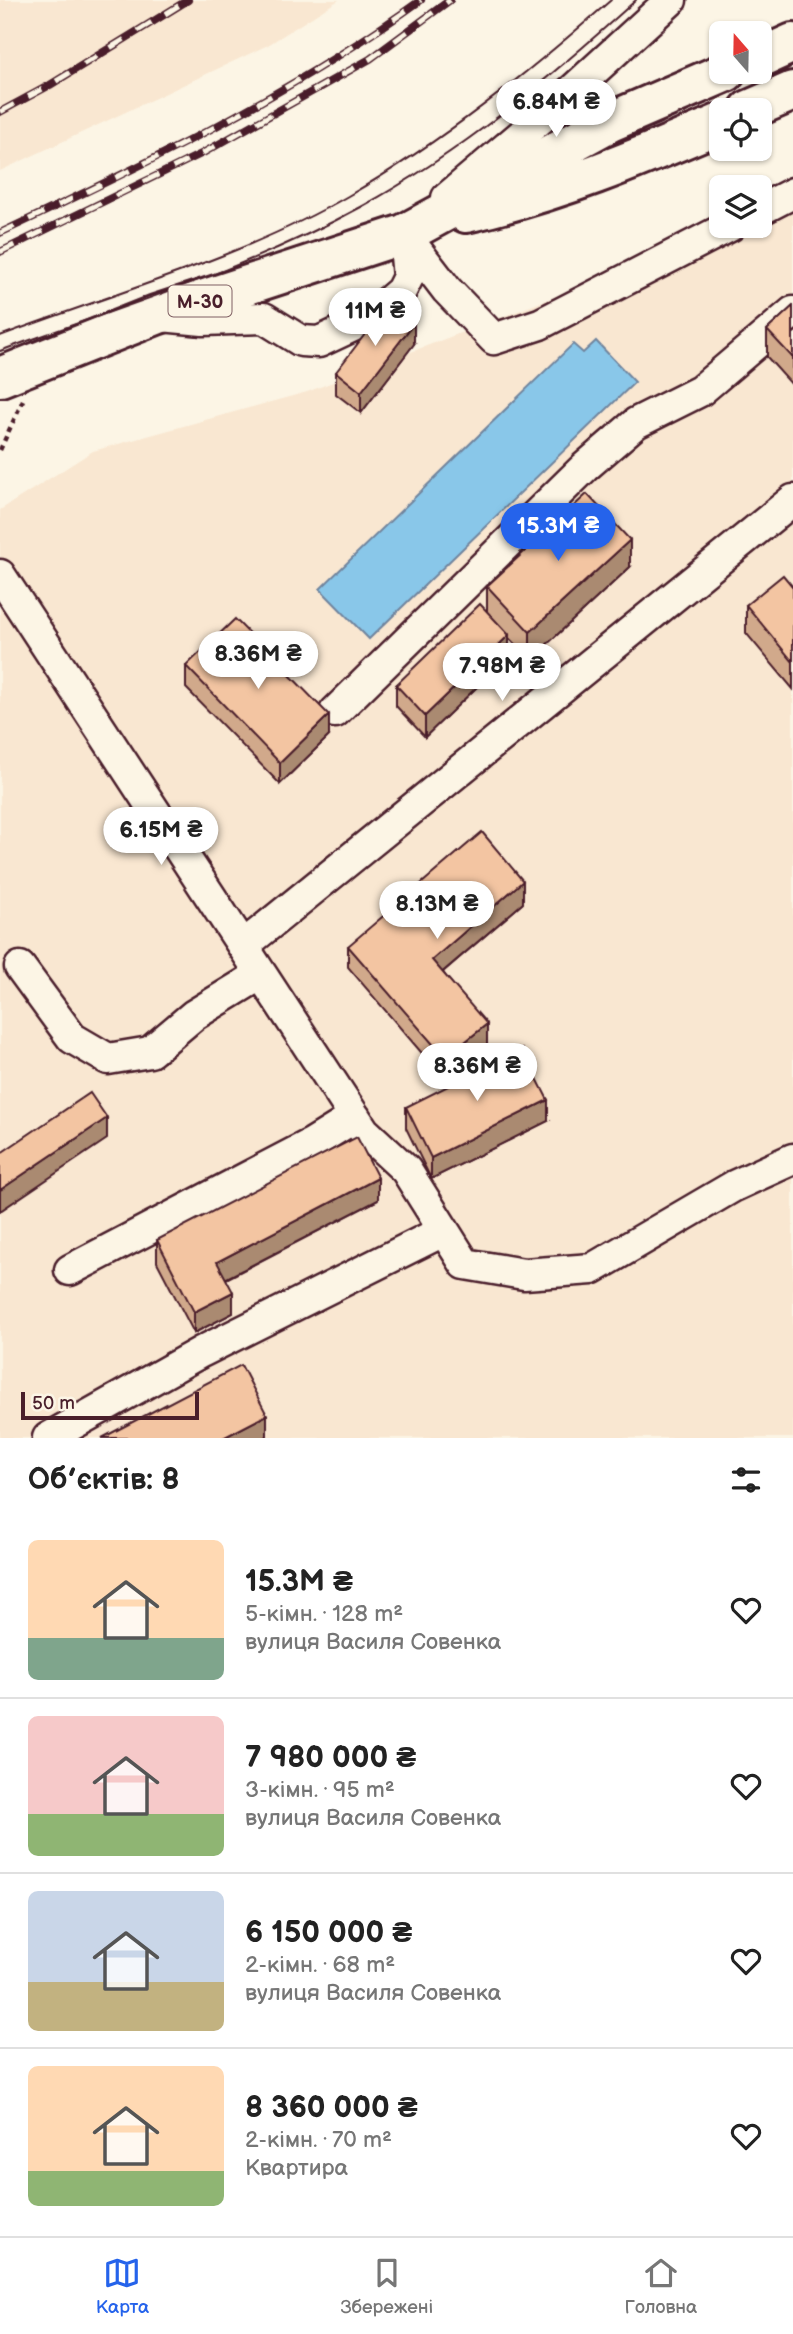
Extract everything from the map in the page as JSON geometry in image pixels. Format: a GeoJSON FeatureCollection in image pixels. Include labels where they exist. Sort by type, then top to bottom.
{"type":"FeatureCollection","features":[{"type":"Feature","properties":{"kind":"highway"},"geometry":{"type":"LineString","coordinates":[[772,53],[793,43]]}},
{"type":"Feature","properties":{"kind":"highway","name":"М-30"},"geometry":{"type":"LineString","coordinates":[[418,227],[510,174],[610,122],[709,79]]}},
{"type":"Feature","properties":{"kind":"highway"},"geometry":{"type":"LineString","coordinates":[[772,100],[793,91]]}},
{"type":"Feature","properties":{"kind":"highway","name":"М-30"},"geometry":{"type":"LineString","coordinates":[[0,377],[156,315],[418,227],[528,199],[620,167],[709,127]]}},
{"type":"Feature","properties":{"kind":"street"},"geometry":{"type":"LineString","coordinates":[[156,315],[202,320],[264,317],[301,341],[318,342],[368,319],[401,291],[408,276],[418,227],[671,0]]}},
{"type":"Feature","properties":{"kind":"street"},"geometry":{"type":"LineString","coordinates":[[772,204],[793,193]]}},
{"type":"Feature","properties":{"kind":"street"},"geometry":{"type":"LineString","coordinates":[[418,227],[447,290],[494,339],[540,324],[709,237]]}},
{"type":"Feature","properties":{"kind":"street"},"geometry":{"type":"LineString","coordinates":[[335,712],[585,467],[636,423],[700,391],[793,312]]}},
{"type":"Feature","properties":{"kind":"street"},"geometry":{"type":"LineString","coordinates":[[243,946],[793,500]]}},
{"type":"Feature","properties":{"kind":"street"},"geometry":{"type":"LineString","coordinates":[[0,575],[359,1124],[406,1170],[465,1264],[524,1274],[592,1269],[734,1186],[793,1159]]}},
{"type":"Feature","properties":{"kind":"street"},"geometry":{"type":"LineString","coordinates":[[20,967],[72,1038],[108,1059],[150,1052],[194,1016],[261,974]]}},
{"type":"Feature","properties":{"kind":"street"},"geometry":{"type":"LineString","coordinates":[[71,1270],[313,1143],[359,1124]]}},
{"type":"Feature","properties":{"kind":"street"},"geometry":{"type":"LineString","coordinates":[[48,1438],[201,1352],[443,1230]]}},
{"type":"Feature","properties":{"kind":"path"},"geometry":{"type":"LineString","coordinates":[[0,450],[42,360]]}},
{"type":"Feature","properties":{"kind":"shaded area"},"geometry":{"type":"Polygon","coordinates":[[[0,0],[339,0],[268,45],[0,171],[0,0]]]}},
{"type":"Feature","properties":{"kind":"shaded area"},"geometry":{"type":"Polygon","coordinates":[[[793,179],[793,1438],[0,1438],[0,510],[93,451],[307,392],[645,262],[709,232],[709,238],[772,238],[772,191],[793,179]]]}},
{"type":"Feature","properties":{"kind":"water"},"geometry":{"type":"Polygon","coordinates":[[[596,341],[635,382],[369,639],[320,589],[573,344],[583,353],[596,341]]]}},
{"type":"Feature","properties":{"kind":"building"},"geometry":{"type":"Polygon","coordinates":[[[389,303],[414,323],[361,392],[336,372],[389,303]]]}},
{"type":"Feature","properties":{"kind":"building"},"geometry":{"type":"Polygon","coordinates":[[[793,306],[793,358],[767,330],[793,306]]]}},
{"type":"Feature","properties":{"kind":"building"},"geometry":{"type":"Polygon","coordinates":[[[587,494],[630,540],[530,632],[487,586],[587,494]]]}},
{"type":"Feature","properties":{"kind":"building"},"geometry":{"type":"Polygon","coordinates":[[[783,575],[793,587],[793,662],[746,605],[783,575]]]}},
{"type":"Feature","properties":{"kind":"building"},"geometry":{"type":"Polygon","coordinates":[[[480,604],[509,635],[425,716],[396,685],[480,604]]]}},
{"type":"Feature","properties":{"kind":"building"},"geometry":{"type":"Polygon","coordinates":[[[235,619],[329,715],[280,763],[186,666],[235,619]]]}},
{"type":"Feature","properties":{"kind":"building"},"geometry":{"type":"Polygon","coordinates":[[[482,832],[523,881],[432,960],[487,1024],[445,1058],[348,946],[482,832]]]}},
{"type":"Feature","properties":{"kind":"building"},"geometry":{"type":"Polygon","coordinates":[[[522,1049],[548,1100],[431,1158],[406,1107],[522,1049]]]}},
{"type":"Feature","properties":{"kind":"building"},"geometry":{"type":"Polygon","coordinates":[[[90,1093],[107,1118],[0,1190],[0,1152],[90,1093]]]}},
{"type":"Feature","properties":{"kind":"building"},"geometry":{"type":"Polygon","coordinates":[[[357,1137],[378,1178],[217,1262],[233,1292],[194,1312],[157,1240],[357,1137]]]}},
{"type":"Feature","properties":{"kind":"building"},"geometry":{"type":"Polygon","coordinates":[[[241,1365],[267,1415],[223,1438],[102,1438],[241,1365]]]}},
{"type":"Feature","properties":{"kind":"tram line"},"geometry":{"type":"LineString","coordinates":[[0,336],[222,256],[308,218],[383,175],[451,129],[549,53],[611,0]]}},
{"type":"Feature","properties":{"kind":"tram line"},"geometry":{"type":"LineString","coordinates":[[0,351],[229,268],[361,207],[470,138],[538,85],[636,0]]}},
{"type":"Feature","properties":{"kind":"railway"},"geometry":{"type":"LineString","coordinates":[[0,112],[50,85],[188,0]]}},
{"type":"Feature","properties":{"kind":"railway"},"geometry":{"type":"LineString","coordinates":[[0,233],[163,154],[269,97],[320,67],[421,0]]}},
{"type":"Feature","properties":{"kind":"railway"},"geometry":{"type":"LineString","coordinates":[[0,252],[203,153],[370,59],[450,0]]}}]}
